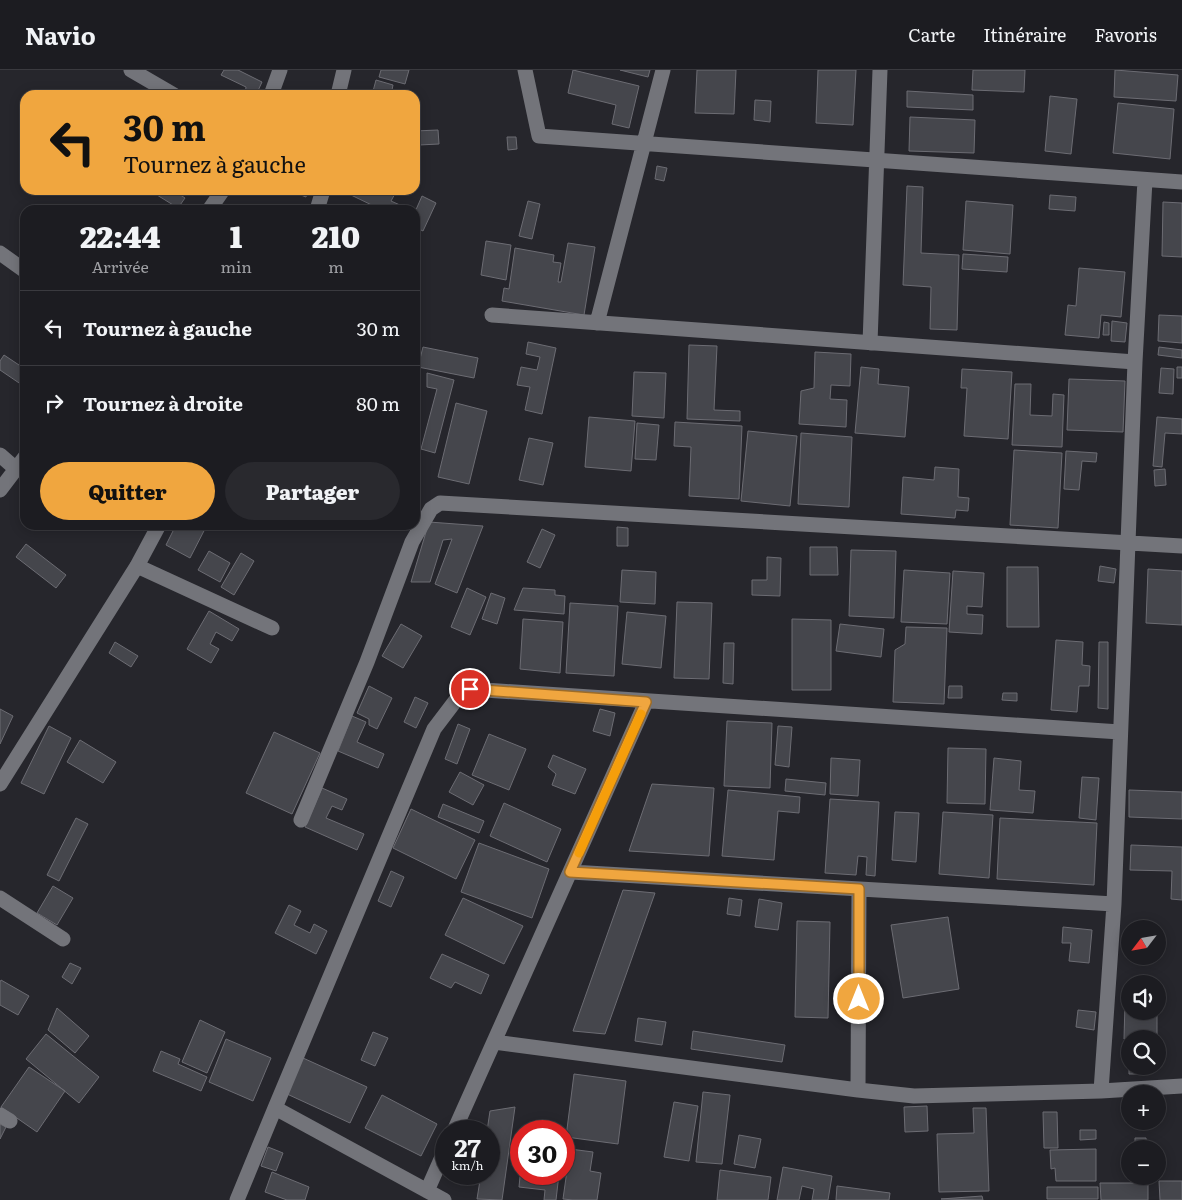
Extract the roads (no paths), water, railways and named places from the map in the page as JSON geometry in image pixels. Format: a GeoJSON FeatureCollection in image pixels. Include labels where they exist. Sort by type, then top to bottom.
{"type":"FeatureCollection","features":[{"type":"Feature","properties":{"kind":"street"},"geometry":{"type":"LineString","coordinates":[[131,70],[165,90]]}},
{"type":"Feature","properties":{"kind":"street"},"geometry":{"type":"LineString","coordinates":[[273,90],[280,70]]}},
{"type":"Feature","properties":{"kind":"street"},"geometry":{"type":"LineString","coordinates":[[339,90],[344,70]]}},
{"type":"Feature","properties":{"kind":"street"},"geometry":{"type":"LineString","coordinates":[[525,70],[538,136],[1182,182]]}},
{"type":"Feature","properties":{"kind":"street"},"geometry":{"type":"LineString","coordinates":[[597,323],[664,70]]}},
{"type":"Feature","properties":{"kind":"street"},"geometry":{"type":"LineString","coordinates":[[870,342],[880,70]]}},
{"type":"Feature","properties":{"kind":"street"},"geometry":{"type":"LineString","coordinates":[[1101,1091],[1114,904],[1135,362],[1145,180]]}},
{"type":"Feature","properties":{"kind":"street"},"geometry":{"type":"LineString","coordinates":[[0,253],[20,267]]}},
{"type":"Feature","properties":{"kind":"street"},"geometry":{"type":"LineString","coordinates":[[492,315],[1135,362]]}},
{"type":"Feature","properties":{"kind":"street"},"geometry":{"type":"LineString","coordinates":[[0,455],[16,469]]}},
{"type":"Feature","properties":{"kind":"street"},"geometry":{"type":"LineString","coordinates":[[0,490],[20,464]]}},
{"type":"Feature","properties":{"kind":"street"},"geometry":{"type":"LineString","coordinates":[[420,528],[431,509],[440,503],[1182,546]]}},
{"type":"Feature","properties":{"kind":"street"},"geometry":{"type":"LineString","coordinates":[[0,784],[137,566],[156,530]]}},
{"type":"Feature","properties":{"kind":"street"},"geometry":{"type":"LineString","coordinates":[[301,820],[367,662],[412,542],[419,530]]}},
{"type":"Feature","properties":{"kind":"street"},"geometry":{"type":"LineString","coordinates":[[137,566],[272,628]]}},
{"type":"Feature","properties":{"kind":"street"},"geometry":{"type":"LineString","coordinates":[[238,1200],[434,729],[456,700],[470,689],[1120,732]]}},
{"type":"Feature","properties":{"kind":"street"},"geometry":{"type":"LineString","coordinates":[[459,1120],[646,702]]}},
{"type":"Feature","properties":{"kind":"street"},"geometry":{"type":"LineString","coordinates":[[570,872],[1114,904]]}},
{"type":"Feature","properties":{"kind":"street"},"geometry":{"type":"LineString","coordinates":[[858,1090],[859,889]]}},
{"type":"Feature","properties":{"kind":"street"},"geometry":{"type":"LineString","coordinates":[[0,898],[62,939]]}},
{"type":"Feature","properties":{"kind":"street"},"geometry":{"type":"LineString","coordinates":[[494,1042],[914,1096],[1101,1091],[1182,1086]]}},
{"type":"Feature","properties":{"kind":"street"},"geometry":{"type":"LineString","coordinates":[[275,1108],[444,1200]]}},
{"type":"Feature","properties":{"kind":"street"},"geometry":{"type":"LineString","coordinates":[[427,1191],[435,1173]]}}]}
